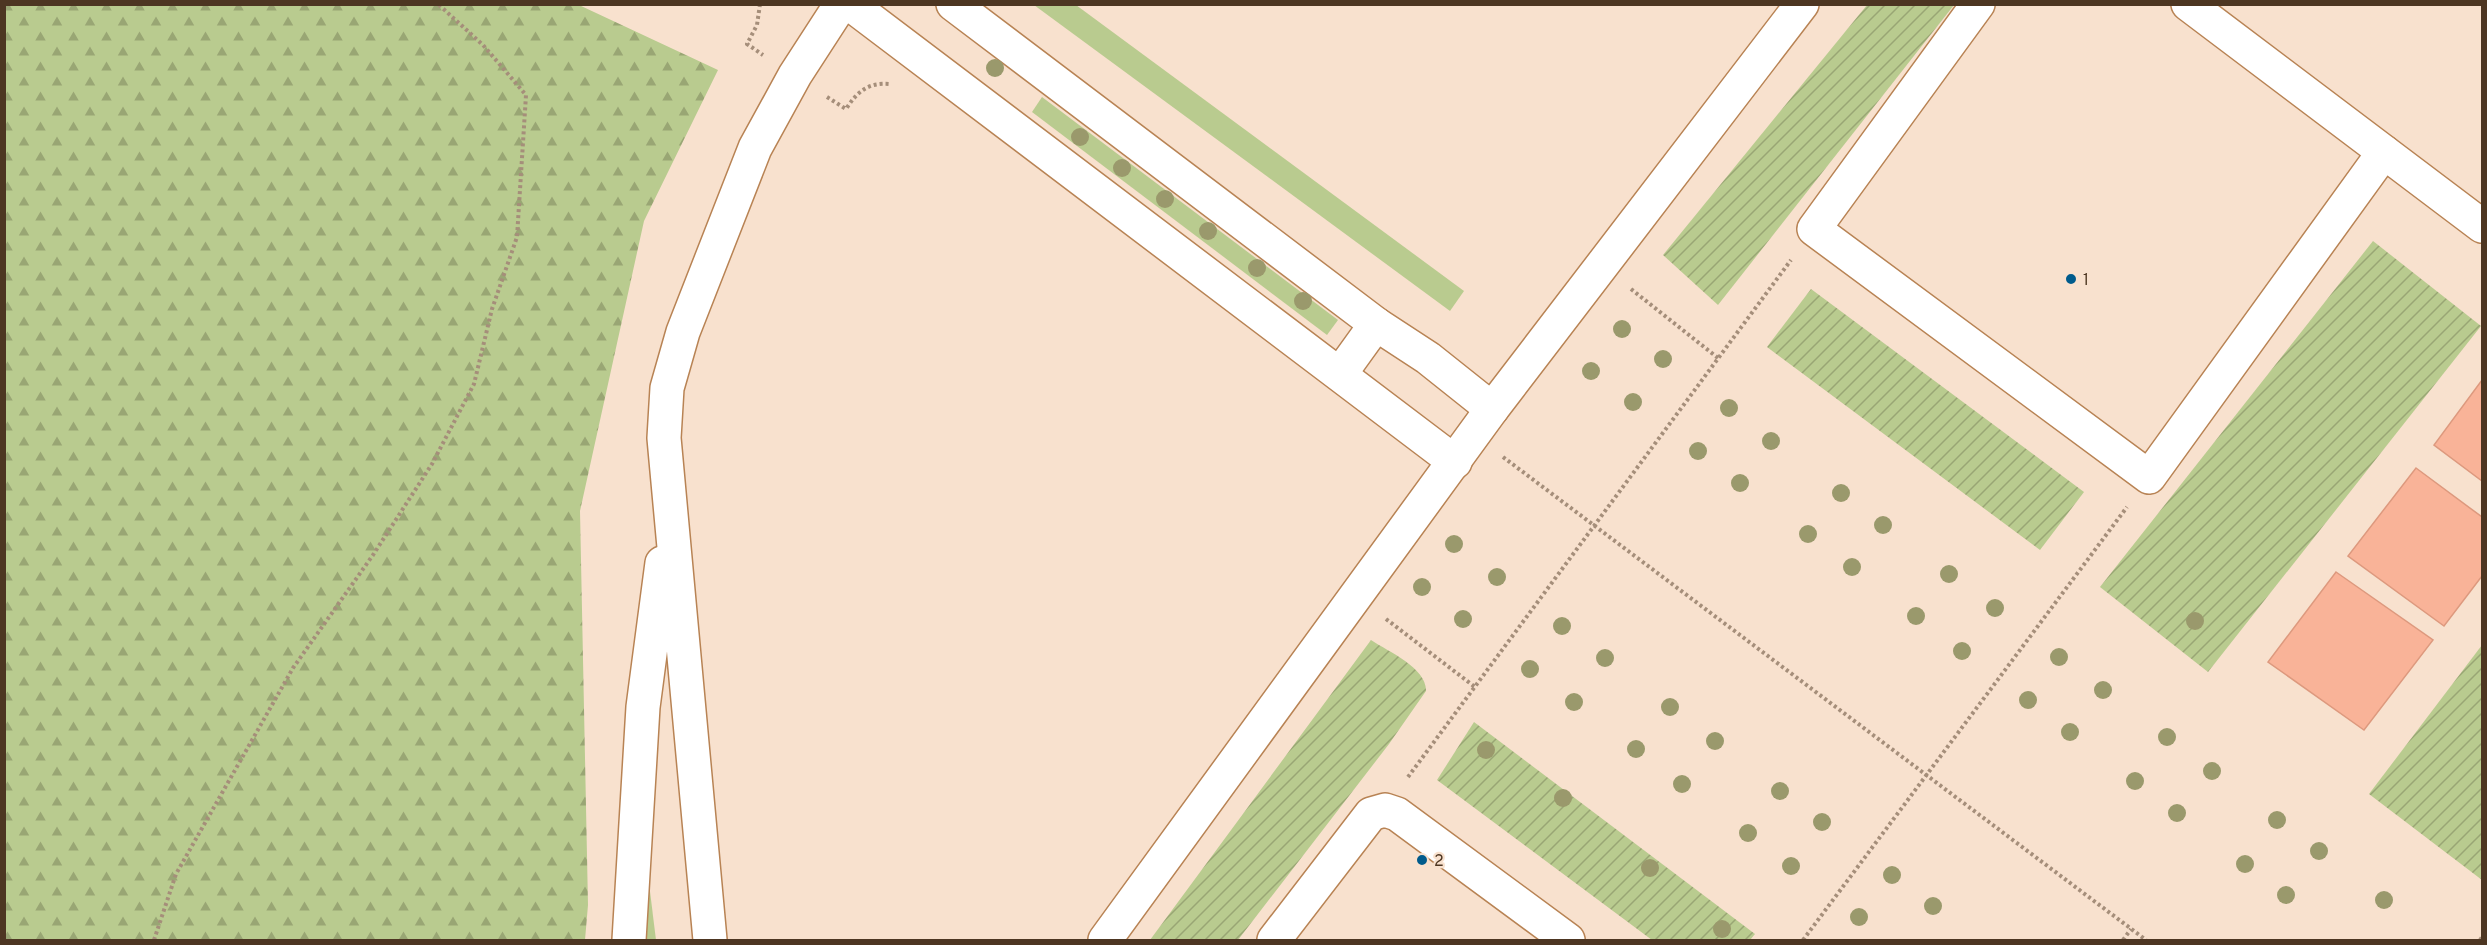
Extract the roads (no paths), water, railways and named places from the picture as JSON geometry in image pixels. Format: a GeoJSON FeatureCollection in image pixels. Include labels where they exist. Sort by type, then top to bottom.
{"type":"FeatureCollection","features":[{"type":"Feature","properties":{"kind":"street"},"geometry":{"type":"LineString","coordinates":[[711,940],[663,438],[667,388],[687,322],[755,148],[795,75],[841,4]]}},
{"type":"Feature","properties":{"kind":"street"},"geometry":{"type":"LineString","coordinates":[[850,4],[1455,462]]}},
{"type":"Feature","properties":{"kind":"street"},"geometry":{"type":"LineString","coordinates":[[953,4],[1376,324],[1428,358],[1492,409]]}},
{"type":"Feature","properties":{"kind":"street"},"geometry":{"type":"LineString","coordinates":[[1105,940],[1492,409],[1802,4]]}},
{"type":"Feature","properties":{"kind":"street"},"geometry":{"type":"LineString","coordinates":[[1978,4],[1814,229],[2149,477],[2384,152]]}},
{"type":"Feature","properties":{"kind":"street"},"geometry":{"type":"LineString","coordinates":[[2188,4],[2482,226]]}},
{"type":"Feature","properties":{"kind":"street"},"geometry":{"type":"LineString","coordinates":[[1340,375],[1376,324]]}},
{"type":"Feature","properties":{"kind":"street"},"geometry":{"type":"LineString","coordinates":[[628,940],[643,707],[670,505]]}},
{"type":"Feature","properties":{"kind":"street"},"geometry":{"type":"LineString","coordinates":[[1274,940],[1371,814],[1385,810],[1397,814],[1568,940]]}},
{"type":"Feature","properties":{"kind":"place","name":"1"},"geometry":{"type":"Point","coordinates":[2071,279]}},
{"type":"Feature","properties":{"kind":"place","name":"2"},"geometry":{"type":"Point","coordinates":[1422,860]}}]}
